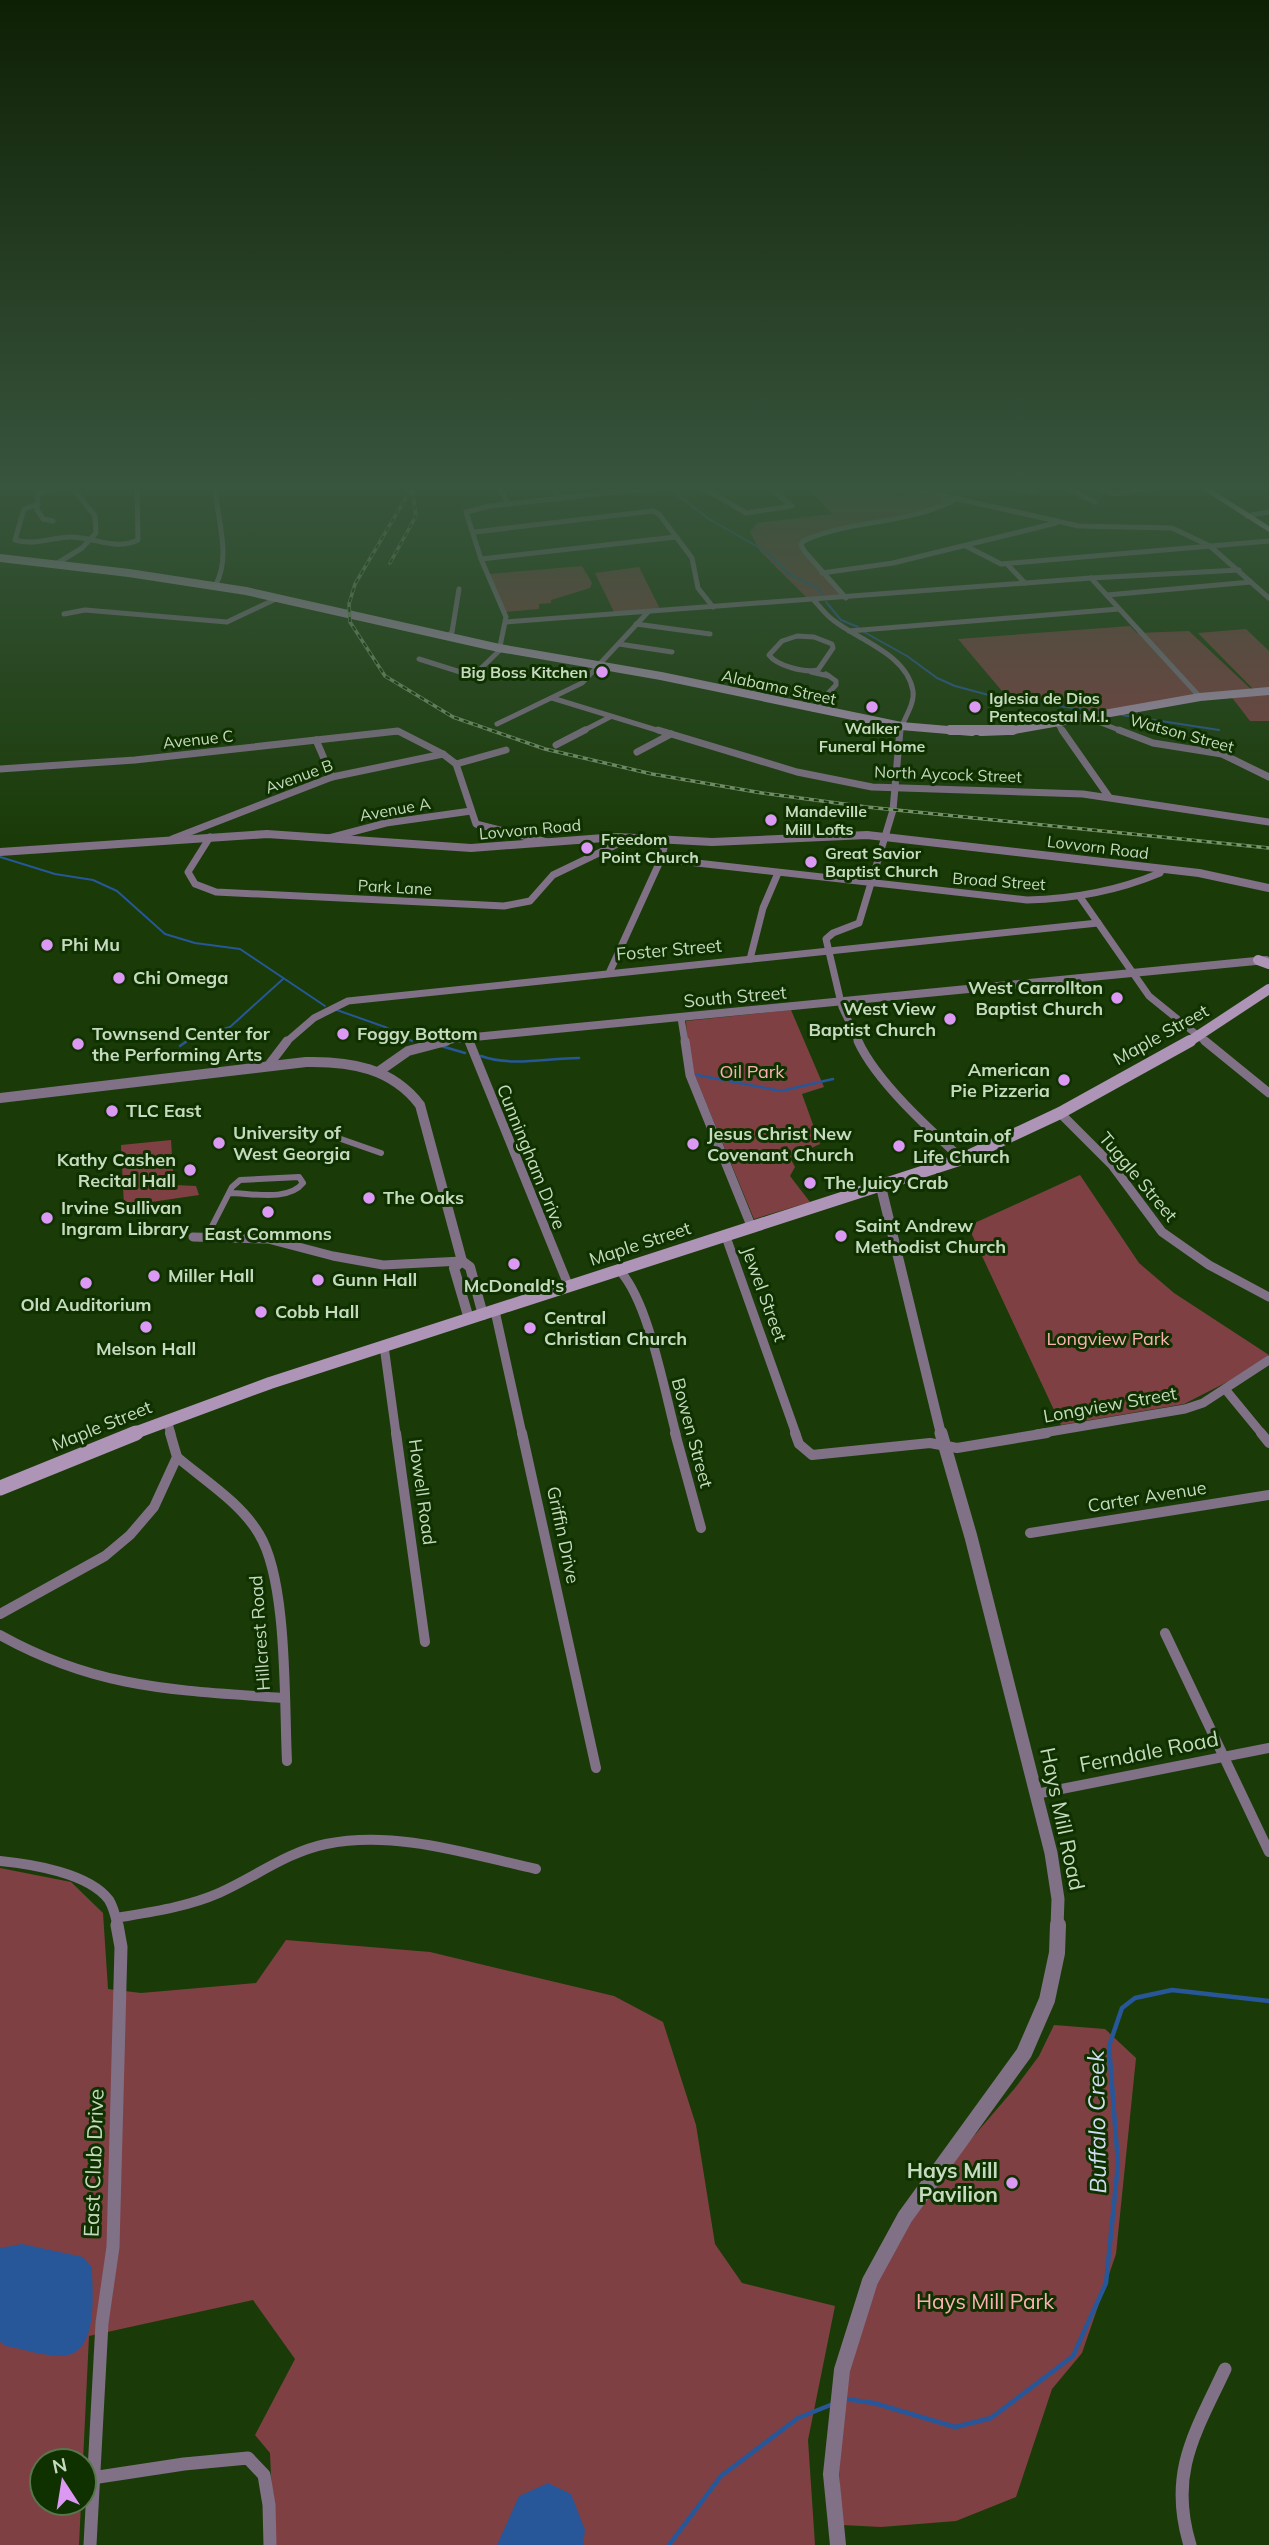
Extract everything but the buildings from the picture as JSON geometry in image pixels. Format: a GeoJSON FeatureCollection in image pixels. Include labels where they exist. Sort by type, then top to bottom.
{"type":"FeatureCollection","features":[{"type":"Feature","properties":{"kind":"main road","name":"Alabama Street"},"geometry":{"type":"LineString","coordinates":[[299,603],[499,648],[661,676],[901,726],[986,732],[1088,718],[1200,697],[1269,691]]}},
{"type":"Feature","properties":{"kind":"main road","name":"Maple Street"},"geometry":{"type":"LineString","coordinates":[[0,1488],[167,1419],[384,1346],[962,1160],[1060,1113],[1198,1037],[1269,989]]}},
{"type":"Feature","properties":{"kind":"street"},"geometry":{"type":"LineString","coordinates":[[64,614],[85,610],[227,622],[268,603]]}},
{"type":"Feature","properties":{"kind":"street"},"geometry":{"type":"LineString","coordinates":[[448,636],[452,632],[457,603]]}},
{"type":"Feature","properties":{"kind":"street"},"geometry":{"type":"LineString","coordinates":[[419,659],[473,676],[488,664],[499,648],[506,622],[501,603]]}},
{"type":"Feature","properties":{"kind":"street"},"geometry":{"type":"LineString","coordinates":[[710,603],[713,607]]}},
{"type":"Feature","properties":{"kind":"street"},"geometry":{"type":"LineString","coordinates":[[506,622],[774,603]]}},
{"type":"Feature","properties":{"kind":"street"},"geometry":{"type":"LineString","coordinates":[[816,603],[831,619],[885,652],[907,675],[913,697],[901,726],[895,788],[885,837],[859,923],[833,933],[826,939],[841,1003],[870,1065],[962,1160]]}},
{"type":"Feature","properties":{"kind":"street"},"geometry":{"type":"LineString","coordinates":[[1114,603],[1200,697]]}},
{"type":"Feature","properties":{"kind":"street"},"geometry":{"type":"LineString","coordinates":[[849,631],[1119,609]]}},
{"type":"Feature","properties":{"kind":"street"},"geometry":{"type":"LineString","coordinates":[[497,724],[582,683],[648,612]]}},
{"type":"Feature","properties":{"kind":"street"},"geometry":{"type":"LineString","coordinates":[[636,624],[710,634]]}},
{"type":"Feature","properties":{"kind":"street"},"geometry":{"type":"LineString","coordinates":[[810,672],[820,667],[834,646],[823,640],[787,637],[781,639],[769,655],[773,661],[810,672],[829,676]]}},
{"type":"Feature","properties":{"kind":"street"},"geometry":{"type":"LineString","coordinates":[[619,644],[672,652]]}},
{"type":"Feature","properties":{"kind":"street"},"geometry":{"type":"LineString","coordinates":[[813,709],[836,685],[836,681],[820,667]]}},
{"type":"Feature","properties":{"kind":"street","name":"North Aycock Street"},"geometry":{"type":"LineString","coordinates":[[552,698],[797,772],[872,786],[1044,791],[1109,797],[1269,822]]}},
{"type":"Feature","properties":{"kind":"street"},"geometry":{"type":"LineString","coordinates":[[556,745],[610,717]]}},
{"type":"Feature","properties":{"kind":"street","name":"Watson Street"},"geometry":{"type":"LineString","coordinates":[[1088,718],[1153,743],[1222,754],[1269,777]]}},
{"type":"Feature","properties":{"kind":"street"},"geometry":{"type":"LineString","coordinates":[[1057,723],[1109,797]]}},
{"type":"Feature","properties":{"kind":"street","name":"Avenue C"},"geometry":{"type":"LineString","coordinates":[[0,769],[135,760],[398,731],[443,754]]}},
{"type":"Feature","properties":{"kind":"street"},"geometry":{"type":"LineString","coordinates":[[637,752],[671,734]]}},
{"type":"Feature","properties":{"kind":"street"},"geometry":{"type":"LineString","coordinates":[[316,740],[332,777]]}},
{"type":"Feature","properties":{"kind":"street"},"geometry":{"type":"LineString","coordinates":[[456,764],[506,750]]}},
{"type":"Feature","properties":{"kind":"street"},"geometry":{"type":"LineString","coordinates":[[443,754],[456,764],[476,824],[547,842]]}},
{"type":"Feature","properties":{"kind":"street","name":"Avenue B"},"geometry":{"type":"LineString","coordinates":[[169,841],[332,777],[443,754]]}},
{"type":"Feature","properties":{"kind":"street","name":"Avenue A"},"geometry":{"type":"LineString","coordinates":[[324,839],[386,823],[471,811]]}},
{"type":"Feature","properties":{"kind":"street","name":"Lovvorn Road"},"geometry":{"type":"LineString","coordinates":[[0,852],[267,834],[471,848],[630,838],[734,841],[856,835],[1162,869],[1225,878],[1269,888]]}},
{"type":"Feature","properties":{"kind":"street","name":"Park Lane"},"geometry":{"type":"LineString","coordinates":[[210,838],[188,872],[189,878],[197,886],[216,892],[504,906],[527,903],[553,875],[630,838]]}},
{"type":"Feature","properties":{"kind":"street"},"geometry":{"type":"LineString","coordinates":[[610,971],[661,859],[666,840]]}},
{"type":"Feature","properties":{"kind":"street","name":"Broad Street"},"geometry":{"type":"LineString","coordinates":[[661,859],[1027,900],[1080,897],[1147,879],[1160,873],[1162,869]]}},
{"type":"Feature","properties":{"kind":"street"},"geometry":{"type":"LineString","coordinates":[[750,959],[763,908],[778,873]]}},
{"type":"Feature","properties":{"kind":"street"},"geometry":{"type":"LineString","coordinates":[[1080,897],[1149,996],[1269,1093]]}},
{"type":"Feature","properties":{"kind":"street","name":"Foster Street"},"geometry":{"type":"LineString","coordinates":[[268,1066],[286,1044],[324,1011],[348,1001],[610,971],[830,952],[1098,923]]}},
{"type":"Feature","properties":{"kind":"street","name":"South Street"},"geometry":{"type":"LineString","coordinates":[[378,1072],[398,1057],[417,1048],[468,1038],[1265,961]]}},
{"type":"Feature","properties":{"kind":"street"},"geometry":{"type":"LineString","coordinates":[[681,1018],[690,1075],[752,1228]]}},
{"type":"Feature","properties":{"kind":"street","name":"Cunningham Drive"},"geometry":{"type":"LineString","coordinates":[[468,1038],[569,1287]]}},
{"type":"Feature","properties":{"kind":"street"},"geometry":{"type":"LineString","coordinates":[[0,1097],[268,1066],[330,1062],[378,1072],[398,1081],[415,1096],[420,1105],[444,1187],[461,1261]]}},
{"type":"Feature","properties":{"kind":"street","name":"Tuggle Street"},"geometry":{"type":"LineString","coordinates":[[1060,1113],[1112,1165],[1162,1232],[1200,1259],[1269,1297]]}},
{"type":"Feature","properties":{"kind":"street"},"geometry":{"type":"LineString","coordinates":[[341,1139],[381,1153]]}},
{"type":"Feature","properties":{"kind":"street"},"geometry":{"type":"LineString","coordinates":[[207,1236],[229,1193],[240,1180],[299,1177],[303,1183],[299,1191],[288,1195],[229,1193]]}},
{"type":"Feature","properties":{"kind":"street","name":"Hays Mill Road"},"geometry":{"type":"LineString","coordinates":[[838,2545],[831,2474],[842,2370],[870,2281],[905,2217],[1024,2053],[1047,2000],[1057,1954],[1058,1899],[1051,1853],[971,1537],[944,1447],[881,1187]]}},
{"type":"Feature","properties":{"kind":"street"},"geometry":{"type":"LineString","coordinates":[[193,1237],[268,1239],[333,1256],[383,1265],[461,1261],[470,1266],[489,1313]]}},
{"type":"Feature","properties":{"kind":"street","name":"Jewel Street"},"geometry":{"type":"LineString","coordinates":[[726,1237],[799,1444],[811,1455],[930,1443],[944,1447]]}},
{"type":"Feature","properties":{"kind":"street"},"geometry":{"type":"LineString","coordinates":[[461,1261],[454,1268],[469,1319]]}},
{"type":"Feature","properties":{"kind":"street","name":"Bowen Street"},"geometry":{"type":"LineString","coordinates":[[620,1271],[631,1283],[640,1305],[701,1528]]}},
{"type":"Feature","properties":{"kind":"street","name":"Griffin Drive"},"geometry":{"type":"LineString","coordinates":[[489,1313],[596,1768]]}},
{"type":"Feature","properties":{"kind":"street","name":"Howell Road"},"geometry":{"type":"LineString","coordinates":[[384,1346],[425,1642]]}},
{"type":"Feature","properties":{"kind":"street","name":"Longview Street"},"geometry":{"type":"LineString","coordinates":[[944,1447],[957,1448],[1185,1409],[1203,1403],[1269,1360]]}},
{"type":"Feature","properties":{"kind":"street"},"geometry":{"type":"LineString","coordinates":[[1225,1390],[1269,1443]]}},
{"type":"Feature","properties":{"kind":"street"},"geometry":{"type":"LineString","coordinates":[[0,1614],[105,1556],[130,1535],[154,1507],[177,1457],[167,1419]]}},
{"type":"Feature","properties":{"kind":"street","name":"Hillcrest Road"},"geometry":{"type":"LineString","coordinates":[[177,1457],[238,1508],[262,1542],[273,1566],[287,1761]]}},
{"type":"Feature","properties":{"kind":"street","name":"Carter Avenue"},"geometry":{"type":"LineString","coordinates":[[1030,1533],[1269,1495]]}},
{"type":"Feature","properties":{"kind":"street"},"geometry":{"type":"LineString","coordinates":[[1165,1633],[1269,1852]]}},
{"type":"Feature","properties":{"kind":"street"},"geometry":{"type":"LineString","coordinates":[[0,1635],[52,1664],[130,1686],[282,1698]]}},
{"type":"Feature","properties":{"kind":"street","name":"Ferndale Road"},"geometry":{"type":"LineString","coordinates":[[1036,1794],[1269,1748]]}},
{"type":"Feature","properties":{"kind":"street"},"geometry":{"type":"LineString","coordinates":[[116,1918],[161,1910],[220,1893],[288,1857],[324,1844],[342,1841],[385,1839],[536,1869]]}},
{"type":"Feature","properties":{"kind":"street","name":"East Club Drive"},"geometry":{"type":"LineString","coordinates":[[0,1861],[20,1862],[59,1872],[107,1898],[116,1918],[121,1947],[113,2247],[102,2323],[94,2447]]}},
{"type":"Feature","properties":{"kind":"street"},"geometry":{"type":"LineString","coordinates":[[1190,2545],[1181,2512],[1182,2476],[1191,2444],[1225,2369]]}},
{"type":"Feature","properties":{"kind":"street"},"geometry":{"type":"LineString","coordinates":[[98,2477],[184,2464],[248,2458],[264,2475],[269,2505],[270,2545]]}},
{"type":"Feature","properties":{"kind":"street","name":"East Club Drive"},"geometry":{"type":"LineString","coordinates":[[90,2545],[91,2517]]}},
{"type":"Feature","properties":{"kind":"green space"},"geometry":{"type":"Polygon","coordinates":[[[500,603],[551,603],[539,604],[539,609],[504,612],[500,603]]]}},
{"type":"Feature","properties":{"kind":"green space"},"geometry":{"type":"Polygon","coordinates":[[[610,603],[657,603],[661,611],[615,614],[610,603]]]}},
{"type":"Feature","properties":{"kind":"green space"},"geometry":{"type":"Polygon","coordinates":[[[1130,626],[1137,633],[1189,631],[1252,690],[1101,713],[1002,691],[958,639],[1130,626]]]}},
{"type":"Feature","properties":{"kind":"green space"},"geometry":{"type":"Polygon","coordinates":[[[1246,629],[1269,651],[1269,691],[1255,691],[1198,633],[1246,629]]]}},
{"type":"Feature","properties":{"kind":"green space"},"geometry":{"type":"Polygon","coordinates":[[[1269,692],[1269,721],[1250,721],[1230,695],[1269,692]]]}},
{"type":"Feature","properties":{"kind":"green space","name":"Oil Park"},"geometry":{"type":"Polygon","coordinates":[[[791,1010],[824,1087],[802,1094],[820,1144],[790,1158],[795,1167],[790,1176],[810,1202],[754,1219],[693,1071],[688,1056],[686,1021],[791,1010]]]}},
{"type":"Feature","properties":{"kind":"green space"},"geometry":{"type":"Polygon","coordinates":[[[171,1140],[174,1185],[196,1186],[199,1195],[124,1206],[121,1145],[171,1140]]]}},
{"type":"Feature","properties":{"kind":"green space","name":"Longview Park"},"geometry":{"type":"Polygon","coordinates":[[[1080,1175],[1139,1263],[1174,1293],[1269,1355],[1229,1381],[1184,1404],[1061,1425],[968,1226],[1080,1175]]]}},
{"type":"Feature","properties":{"kind":"green space"},"geometry":{"type":"Polygon","coordinates":[[[0,1868],[71,1882],[103,1913],[108,1989],[141,1993],[256,1983],[286,1940],[430,1952],[614,1996],[663,2022],[696,2125],[715,2244],[742,2283],[835,2306],[808,2440],[815,2545],[274,2545],[270,2453],[255,2435],[295,2359],[253,2300],[89,2336],[84,2447],[28,2447],[28,2517],[80,2517],[79,2545],[0,2545],[0,1868]]]}},
{"type":"Feature","properties":{"kind":"green space","name":"Hays Mill Park"},"geometry":{"type":"Polygon","coordinates":[[[1054,2025],[1105,2029],[1136,2058],[1116,2254],[1082,2353],[1052,2389],[1016,2497],[956,2521],[881,2527],[842,2525],[839,2470],[844,2382],[871,2287],[931,2186],[1015,2088],[1039,2056],[1054,2025]]]}},
{"type":"Feature","properties":{"kind":"water"},"geometry":{"type":"Polygon","coordinates":[[[22,2244],[83,2257],[92,2267],[91,2321],[88,2334],[74,2353],[47,2355],[6,2346],[0,2342],[0,2248],[22,2244]]]}},
{"type":"Feature","properties":{"kind":"water"},"geometry":{"type":"Polygon","coordinates":[[[548,2483],[571,2494],[585,2530],[583,2545],[497,2545],[519,2496],[548,2483]]]}},
{"type":"Feature","properties":{"kind":"waterway"},"geometry":{"type":"LineString","coordinates":[[827,603],[841,620],[858,627]]}},
{"type":"Feature","properties":{"kind":"waterway"},"geometry":{"type":"LineString","coordinates":[[864,632],[907,656],[937,678],[955,686],[996,697],[1101,712]]}},
{"type":"Feature","properties":{"kind":"waterway"},"geometry":{"type":"LineString","coordinates":[[1122,715],[1219,730]]}},
{"type":"Feature","properties":{"kind":"waterway"},"geometry":{"type":"LineString","coordinates":[[0,857],[55,874],[93,880],[117,891],[165,934],[195,943],[240,949],[325,1006]]}},
{"type":"Feature","properties":{"kind":"waterway"},"geometry":{"type":"LineString","coordinates":[[184,1043],[191,1038],[230,1027],[283,979]]}},
{"type":"Feature","properties":{"kind":"waterway"},"geometry":{"type":"LineString","coordinates":[[334,1009],[385,1027],[412,1041]]}},
{"type":"Feature","properties":{"kind":"waterway"},"geometry":{"type":"LineString","coordinates":[[180,1046],[187,1041]]}},
{"type":"Feature","properties":{"kind":"waterway"},"geometry":{"type":"LineString","coordinates":[[441,1046],[465,1053]]}},
{"type":"Feature","properties":{"kind":"waterway"},"geometry":{"type":"LineString","coordinates":[[481,1056],[504,1061],[579,1058]]}},
{"type":"Feature","properties":{"kind":"waterway"},"geometry":{"type":"LineString","coordinates":[[697,1075],[781,1091],[833,1079]]}},
{"type":"Feature","properties":{"kind":"waterway","name":"Buffalo Creek"},"geometry":{"type":"LineString","coordinates":[[846,2399],[874,2403],[955,2427],[991,2418],[1073,2356],[1106,2283],[1118,2164],[1109,2046],[1122,2008],[1135,1998],[1172,1990],[1269,2001]]}},
{"type":"Feature","properties":{"kind":"waterway","name":"Buffalo Creek"},"geometry":{"type":"LineString","coordinates":[[669,2545],[721,2476],[798,2418],[833,2404]]}},
{"type":"Feature","properties":{"kind":"railway"},"geometry":{"type":"LineString","coordinates":[[349,603],[350,622],[385,676],[453,717],[545,749],[652,774],[762,793],[867,807],[1269,848]]}},
{"type":"Feature","properties":{"kind":"place","name":"Big Boss Kitchen"},"geometry":{"type":"Point","coordinates":[602,672]}},
{"type":"Feature","properties":{"kind":"place","name":"Walker Funeral Home"},"geometry":{"type":"Point","coordinates":[872,707]}},
{"type":"Feature","properties":{"kind":"place","name":"Iglesia de Dios Pentecostal M.I."},"geometry":{"type":"Point","coordinates":[975,707]}},
{"type":"Feature","properties":{"kind":"place","name":"Mandeville Mill Lofts"},"geometry":{"type":"Point","coordinates":[771,820]}},
{"type":"Feature","properties":{"kind":"place","name":"Freedom Point Church"},"geometry":{"type":"Point","coordinates":[587,848]}},
{"type":"Feature","properties":{"kind":"place","name":"Great Savior Baptist Church"},"geometry":{"type":"Point","coordinates":[811,862]}},
{"type":"Feature","properties":{"kind":"place","name":"Phi Mu"},"geometry":{"type":"Point","coordinates":[47,945]}},
{"type":"Feature","properties":{"kind":"place","name":"Chi Omega"},"geometry":{"type":"Point","coordinates":[119,978]}},
{"type":"Feature","properties":{"kind":"place","name":"West Carrollton Baptist Church"},"geometry":{"type":"Point","coordinates":[1117,998]}},
{"type":"Feature","properties":{"kind":"place","name":"West View Baptist Church"},"geometry":{"type":"Point","coordinates":[950,1019]}},
{"type":"Feature","properties":{"kind":"place","name":"Foggy Bottom"},"geometry":{"type":"Point","coordinates":[343,1034]}},
{"type":"Feature","properties":{"kind":"place","name":"Townsend Center for the Performing Arts"},"geometry":{"type":"Point","coordinates":[78,1044]}},
{"type":"Feature","properties":{"kind":"place","name":"American Pie Pizzeria"},"geometry":{"type":"Point","coordinates":[1064,1080]}},
{"type":"Feature","properties":{"kind":"place","name":"TLC East"},"geometry":{"type":"Point","coordinates":[112,1111]}},
{"type":"Feature","properties":{"kind":"place","name":"University of West Georgia"},"geometry":{"type":"Point","coordinates":[219,1143]}},
{"type":"Feature","properties":{"kind":"place","name":"Jesus Christ New Covenant Church"},"geometry":{"type":"Point","coordinates":[693,1144]}},
{"type":"Feature","properties":{"kind":"place","name":"Fountain of Life Church"},"geometry":{"type":"Point","coordinates":[899,1146]}},
{"type":"Feature","properties":{"kind":"place","name":"Kathy Cashen Recital Hall"},"geometry":{"type":"Point","coordinates":[190,1170]}},
{"type":"Feature","properties":{"kind":"place","name":"The Juicy Crab"},"geometry":{"type":"Point","coordinates":[810,1183]}},
{"type":"Feature","properties":{"kind":"place","name":"The Oaks"},"geometry":{"type":"Point","coordinates":[369,1198]}},
{"type":"Feature","properties":{"kind":"place","name":"East Commons"},"geometry":{"type":"Point","coordinates":[268,1212]}},
{"type":"Feature","properties":{"kind":"place","name":"Irvine Sullivan Ingram Library"},"geometry":{"type":"Point","coordinates":[47,1218]}},
{"type":"Feature","properties":{"kind":"place","name":"Saint Andrew Methodist Church"},"geometry":{"type":"Point","coordinates":[841,1236]}},
{"type":"Feature","properties":{"kind":"place","name":"McDonald's"},"geometry":{"type":"Point","coordinates":[514,1264]}},
{"type":"Feature","properties":{"kind":"place","name":"Miller Hall"},"geometry":{"type":"Point","coordinates":[154,1276]}},
{"type":"Feature","properties":{"kind":"place","name":"Gunn Hall"},"geometry":{"type":"Point","coordinates":[318,1280]}},
{"type":"Feature","properties":{"kind":"place","name":"Old Auditorium"},"geometry":{"type":"Point","coordinates":[86,1283]}},
{"type":"Feature","properties":{"kind":"place","name":"Cobb Hall"},"geometry":{"type":"Point","coordinates":[261,1312]}},
{"type":"Feature","properties":{"kind":"place","name":"Melson Hall"},"geometry":{"type":"Point","coordinates":[146,1327]}},
{"type":"Feature","properties":{"kind":"place","name":"Central Christian Church"},"geometry":{"type":"Point","coordinates":[530,1328]}},
{"type":"Feature","properties":{"kind":"place","name":"Hays Mill Pavilion"},"geometry":{"type":"Point","coordinates":[1012,2183]}}]}
